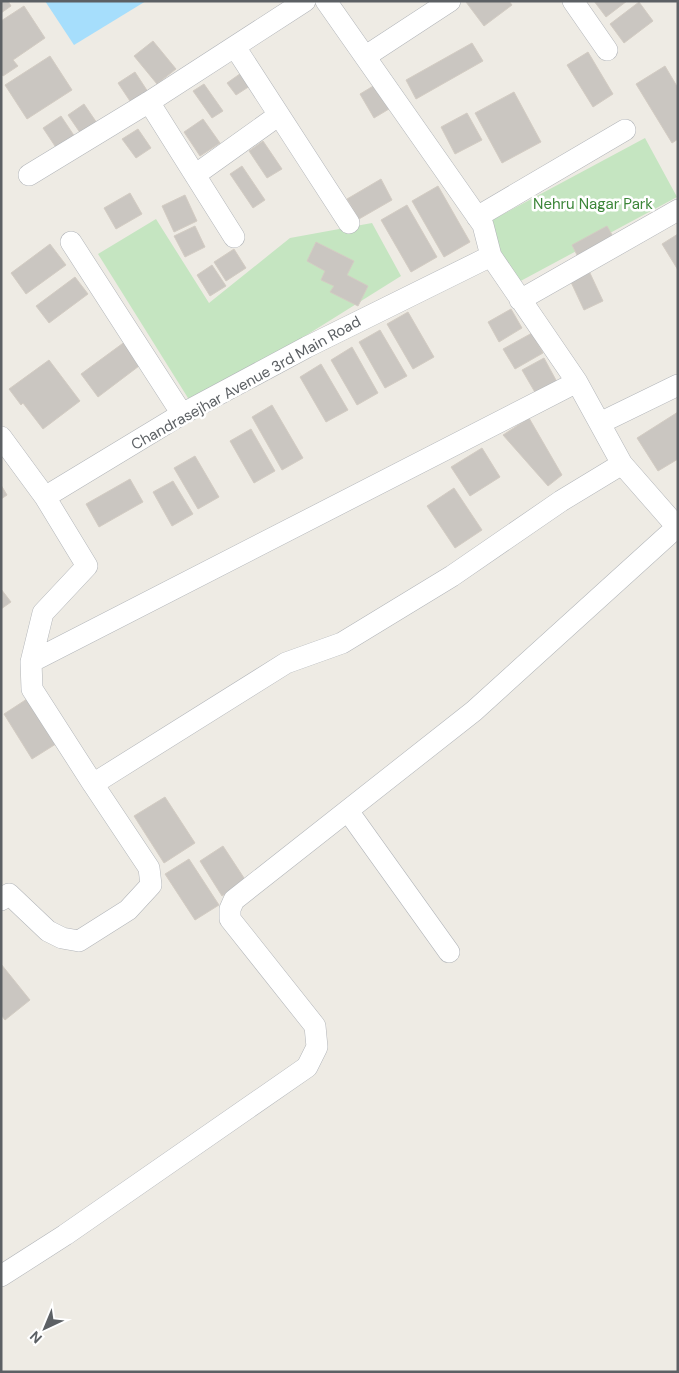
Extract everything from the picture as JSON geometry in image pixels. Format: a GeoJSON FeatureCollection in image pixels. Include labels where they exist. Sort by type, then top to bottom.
{"type":"FeatureCollection","features":[{"type":"Feature","properties":{"kind":"street"},"geometry":{"type":"LineString","coordinates":[[29,175],[149,102],[305,1]]}},
{"type":"Feature","properties":{"kind":"street"},"geometry":{"type":"LineString","coordinates":[[1,1276],[65,1235],[307,1067],[318,1047],[315,1026],[230,919],[230,909],[234,900],[474,711],[677,527],[622,464],[576,382],[490,256],[483,225],[326,1]]}},
{"type":"Feature","properties":{"kind":"street"},"geometry":{"type":"LineString","coordinates":[[366,56],[450,1]]}},
{"type":"Feature","properties":{"kind":"street"},"geometry":{"type":"LineString","coordinates":[[573,1],[607,50]]}},
{"type":"Feature","properties":{"kind":"street"},"geometry":{"type":"LineString","coordinates":[[235,47],[349,223]]}},
{"type":"Feature","properties":{"kind":"street"},"geometry":{"type":"LineString","coordinates":[[149,102],[234,236]]}},
{"type":"Feature","properties":{"kind":"street"},"geometry":{"type":"LineString","coordinates":[[195,175],[279,115]]}},
{"type":"Feature","properties":{"kind":"street"},"geometry":{"type":"LineString","coordinates":[[477,217],[624,130]]}},
{"type":"Feature","properties":{"kind":"street"},"geometry":{"type":"LineString","coordinates":[[520,300],[678,210]]}},
{"type":"Feature","properties":{"kind":"street"},"geometry":{"type":"LineString","coordinates":[[71,242],[182,414]]}},
{"type":"Feature","properties":{"kind":"street","name":"Chandrasejhar Avenue 3rd Main Road"},"geometry":{"type":"LineString","coordinates":[[46,497],[182,414],[307,347],[490,256]]}},
{"type":"Feature","properties":{"kind":"street"},"geometry":{"type":"LineString","coordinates":[[31,662],[576,382]]}},
{"type":"Feature","properties":{"kind":"street"},"geometry":{"type":"LineString","coordinates":[[600,423],[678,385]]}},
{"type":"Feature","properties":{"kind":"street"},"geometry":{"type":"LineString","coordinates":[[1,437],[46,497],[88,566],[43,612],[31,662],[32,689],[149,868],[151,885],[128,910],[79,941],[62,938],[48,931],[9,894],[1,900]]}},
{"type":"Feature","properties":{"kind":"street"},"geometry":{"type":"LineString","coordinates":[[93,784],[286,663],[351,638],[452,576],[560,501],[622,464]]}},
{"type":"Feature","properties":{"kind":"street"},"geometry":{"type":"LineString","coordinates":[[348,811],[450,952]]}},
{"type":"Feature","properties":{"kind":"green space","name":"Nehru Nagar Park"},"geometry":{"type":"Polygon","coordinates":[[[645,138],[677,197],[515,284],[483,225],[645,138]]]}},
{"type":"Feature","properties":{"kind":"green space"},"geometry":{"type":"Polygon","coordinates":[[[156,219],[209,303],[290,238],[372,223],[401,276],[193,406],[98,254],[156,219]]]}},
{"type":"Feature","properties":{"kind":"water"},"geometry":{"type":"Polygon","coordinates":[[[45,1],[146,1],[74,45],[45,1]]]}},
{"type":"Feature","properties":{"kind":"building"},"geometry":{"type":"Polygon","coordinates":[[[1,1],[8,1],[11,6],[1,13],[1,1]]]}},
{"type":"Feature","properties":{"kind":"building"},"geometry":{"type":"Polygon","coordinates":[[[467,1],[509,1],[512,5],[484,26],[467,1]]]}},
{"type":"Feature","properties":{"kind":"building"},"geometry":{"type":"Polygon","coordinates":[[[594,1],[627,1],[606,17],[594,1]]]}},
{"type":"Feature","properties":{"kind":"building"},"geometry":{"type":"Polygon","coordinates":[[[639,2],[653,21],[624,43],[610,24],[639,2]]]}},
{"type":"Feature","properties":{"kind":"building"},"geometry":{"type":"Polygon","coordinates":[[[24,6],[45,38],[13,60],[18,66],[3,76],[1,74],[1,21],[24,6]]]}},
{"type":"Feature","properties":{"kind":"building"},"geometry":{"type":"Polygon","coordinates":[[[153,41],[176,69],[157,84],[134,56],[153,41]]]}},
{"type":"Feature","properties":{"kind":"building"},"geometry":{"type":"Polygon","coordinates":[[[472,43],[483,61],[416,99],[406,80],[472,43]]]}},
{"type":"Feature","properties":{"kind":"building"},"geometry":{"type":"Polygon","coordinates":[[[588,52],[613,94],[593,107],[567,65],[588,52]]]}},
{"type":"Feature","properties":{"kind":"building"},"geometry":{"type":"Polygon","coordinates":[[[50,56],[72,90],[27,119],[5,85],[50,56]]]}},
{"type":"Feature","properties":{"kind":"building"},"geometry":{"type":"Polygon","coordinates":[[[665,66],[678,88],[678,139],[672,143],[636,84],[665,66]]]}},
{"type":"Feature","properties":{"kind":"building"},"geometry":{"type":"Polygon","coordinates":[[[244,71],[253,84],[236,95],[227,83],[244,71]]]}},
{"type":"Feature","properties":{"kind":"building"},"geometry":{"type":"Polygon","coordinates":[[[135,72],[150,95],[134,107],[118,83],[135,72]]]}},
{"type":"Feature","properties":{"kind":"building"},"geometry":{"type":"Polygon","coordinates":[[[380,82],[394,106],[374,118],[360,94],[380,82]]]}},
{"type":"Feature","properties":{"kind":"building"},"geometry":{"type":"Polygon","coordinates":[[[204,84],[223,111],[212,118],[193,91],[204,84]]]}},
{"type":"Feature","properties":{"kind":"building"},"geometry":{"type":"Polygon","coordinates":[[[514,92],[541,142],[502,163],[475,113],[514,92]]]}},
{"type":"Feature","properties":{"kind":"building"},"geometry":{"type":"Polygon","coordinates":[[[84,104],[99,126],[83,137],[68,115],[84,104]]]}},
{"type":"Feature","properties":{"kind":"building"},"geometry":{"type":"Polygon","coordinates":[[[467,113],[482,140],[455,154],[441,127],[467,113]]]}},
{"type":"Feature","properties":{"kind":"building"},"geometry":{"type":"Polygon","coordinates":[[[61,116],[77,140],[59,152],[43,128],[61,116]]]}},
{"type":"Feature","properties":{"kind":"building"},"geometry":{"type":"Polygon","coordinates":[[[203,119],[220,143],[200,156],[184,132],[203,119]]]}},
{"type":"Feature","properties":{"kind":"building"},"geometry":{"type":"Polygon","coordinates":[[[138,129],[151,148],[136,158],[122,139],[138,129]]]}},
{"type":"Feature","properties":{"kind":"building"},"geometry":{"type":"Polygon","coordinates":[[[263,141],[282,169],[267,178],[249,151],[263,141]]]}},
{"type":"Feature","properties":{"kind":"building"},"geometry":{"type":"Polygon","coordinates":[[[242,166],[265,200],[253,208],[230,174],[242,166]]]}},
{"type":"Feature","properties":{"kind":"building"},"geometry":{"type":"Polygon","coordinates":[[[381,179],[392,200],[359,219],[347,199],[381,179]]]}},
{"type":"Feature","properties":{"kind":"building"},"geometry":{"type":"Polygon","coordinates":[[[438,186],[470,242],[444,257],[412,201],[438,186]]]}},
{"type":"Feature","properties":{"kind":"building"},"geometry":{"type":"Polygon","coordinates":[[[130,193],[142,214],[116,229],[104,208],[130,193]]]}},
{"type":"Feature","properties":{"kind":"building"},"geometry":{"type":"Polygon","coordinates":[[[185,195],[197,221],[174,232],[162,206],[185,195]]]}},
{"type":"Feature","properties":{"kind":"building"},"geometry":{"type":"Polygon","coordinates":[[[407,205],[437,257],[411,272],[381,220],[407,205]]]}},
{"type":"Feature","properties":{"kind":"building"},"geometry":{"type":"Polygon","coordinates":[[[195,226],[205,247],[185,257],[174,236],[195,226]]]}},
{"type":"Feature","properties":{"kind":"building"},"geometry":{"type":"Polygon","coordinates":[[[607,226],[615,240],[579,259],[572,245],[607,226]]]}},
{"type":"Feature","properties":{"kind":"building"},"geometry":{"type":"Polygon","coordinates":[[[678,234],[678,270],[662,244],[678,234]]]}},
{"type":"Feature","properties":{"kind":"building"},"geometry":{"type":"Polygon","coordinates":[[[316,242],[354,261],[347,275],[368,286],[358,306],[330,292],[334,286],[321,280],[325,271],[307,261],[316,242]]]}},
{"type":"Feature","properties":{"kind":"building"},"geometry":{"type":"Polygon","coordinates":[[[50,244],[66,265],[26,294],[11,273],[50,244]]]}},
{"type":"Feature","properties":{"kind":"building"},"geometry":{"type":"Polygon","coordinates":[[[234,249],[246,268],[226,281],[214,262],[234,249]]]}},
{"type":"Feature","properties":{"kind":"building"},"geometry":{"type":"Polygon","coordinates":[[[212,265],[226,286],[210,296],[197,275],[212,265]]]}},
{"type":"Feature","properties":{"kind":"building"},"geometry":{"type":"Polygon","coordinates":[[[589,271],[603,301],[584,310],[570,280],[589,271]]]}},
{"type":"Feature","properties":{"kind":"building"},"geometry":{"type":"Polygon","coordinates":[[[75,277],[88,294],[49,323],[36,306],[75,277]]]}},
{"type":"Feature","properties":{"kind":"building"},"geometry":{"type":"Polygon","coordinates":[[[511,309],[522,328],[499,342],[488,322],[511,309]]]}},
{"type":"Feature","properties":{"kind":"building"},"geometry":{"type":"Polygon","coordinates":[[[408,312],[434,357],[413,369],[387,324],[408,312]]]}},
{"type":"Feature","properties":{"kind":"building"},"geometry":{"type":"Polygon","coordinates":[[[380,330],[407,376],[385,388],[359,342],[380,330]]]}},
{"type":"Feature","properties":{"kind":"building"},"geometry":{"type":"Polygon","coordinates":[[[532,333],[543,353],[515,369],[503,349],[532,333]]]}},
{"type":"Feature","properties":{"kind":"building"},"geometry":{"type":"Polygon","coordinates":[[[126,341],[143,363],[98,397],[81,374],[126,341]]]}},
{"type":"Feature","properties":{"kind":"building"},"geometry":{"type":"Polygon","coordinates":[[[352,347],[378,393],[357,405],[331,360],[352,347]]]}},
{"type":"Feature","properties":{"kind":"building"},"geometry":{"type":"Polygon","coordinates":[[[544,358],[557,382],[536,394],[522,370],[544,358]]]}},
{"type":"Feature","properties":{"kind":"building"},"geometry":{"type":"Polygon","coordinates":[[[49,360],[80,401],[43,429],[23,403],[21,405],[9,389],[49,360]]]}},
{"type":"Feature","properties":{"kind":"building"},"geometry":{"type":"Polygon","coordinates":[[[321,364],[348,410],[326,422],[300,377],[321,364]]]}},
{"type":"Feature","properties":{"kind":"building"},"geometry":{"type":"Polygon","coordinates":[[[272,405],[303,458],[282,470],[252,417],[272,405]]]}},
{"type":"Feature","properties":{"kind":"building"},"geometry":{"type":"Polygon","coordinates":[[[678,412],[678,459],[658,471],[637,438],[678,412]]]}},
{"type":"Feature","properties":{"kind":"building"},"geometry":{"type":"Polygon","coordinates":[[[529,418],[562,475],[548,486],[503,435],[529,418]]]}},
{"type":"Feature","properties":{"kind":"building"},"geometry":{"type":"Polygon","coordinates":[[[251,429],[275,471],[254,483],[230,441],[251,429]]]}},
{"type":"Feature","properties":{"kind":"building"},"geometry":{"type":"Polygon","coordinates":[[[482,448],[500,477],[470,496],[451,467],[482,448]]]}},
{"type":"Feature","properties":{"kind":"building"},"geometry":{"type":"Polygon","coordinates":[[[195,456],[219,497],[198,509],[174,468],[195,456]]]}},
{"type":"Feature","properties":{"kind":"building"},"geometry":{"type":"Polygon","coordinates":[[[130,479],[143,502],[99,527],[86,504],[130,479]]]}},
{"type":"Feature","properties":{"kind":"building"},"geometry":{"type":"Polygon","coordinates":[[[173,481],[193,514],[172,526],[153,492],[173,481]]]}},
{"type":"Feature","properties":{"kind":"building"},"geometry":{"type":"Polygon","coordinates":[[[1,485],[7,495],[1,499],[1,485]]]}},
{"type":"Feature","properties":{"kind":"building"},"geometry":{"type":"Polygon","coordinates":[[[454,488],[482,530],[455,548],[427,506],[454,488]]]}},
{"type":"Feature","properties":{"kind":"building"},"geometry":{"type":"Polygon","coordinates":[[[1,589],[11,602],[1,609],[1,589]]]}},
{"type":"Feature","properties":{"kind":"building"},"geometry":{"type":"Polygon","coordinates":[[[30,697],[59,742],[32,759],[4,714],[30,697]]]}},
{"type":"Feature","properties":{"kind":"building"},"geometry":{"type":"Polygon","coordinates":[[[165,797],[195,843],[164,863],[134,816],[165,797]]]}},
{"type":"Feature","properties":{"kind":"building"},"geometry":{"type":"Polygon","coordinates":[[[223,846],[246,881],[222,896],[200,861],[223,846]]]}},
{"type":"Feature","properties":{"kind":"building"},"geometry":{"type":"Polygon","coordinates":[[[189,859],[219,905],[195,920],[165,874],[189,859]]]}},
{"type":"Feature","properties":{"kind":"building"},"geometry":{"type":"Polygon","coordinates":[[[1,964],[30,1000],[5,1020],[1,1015],[1,964]]]}}]}
